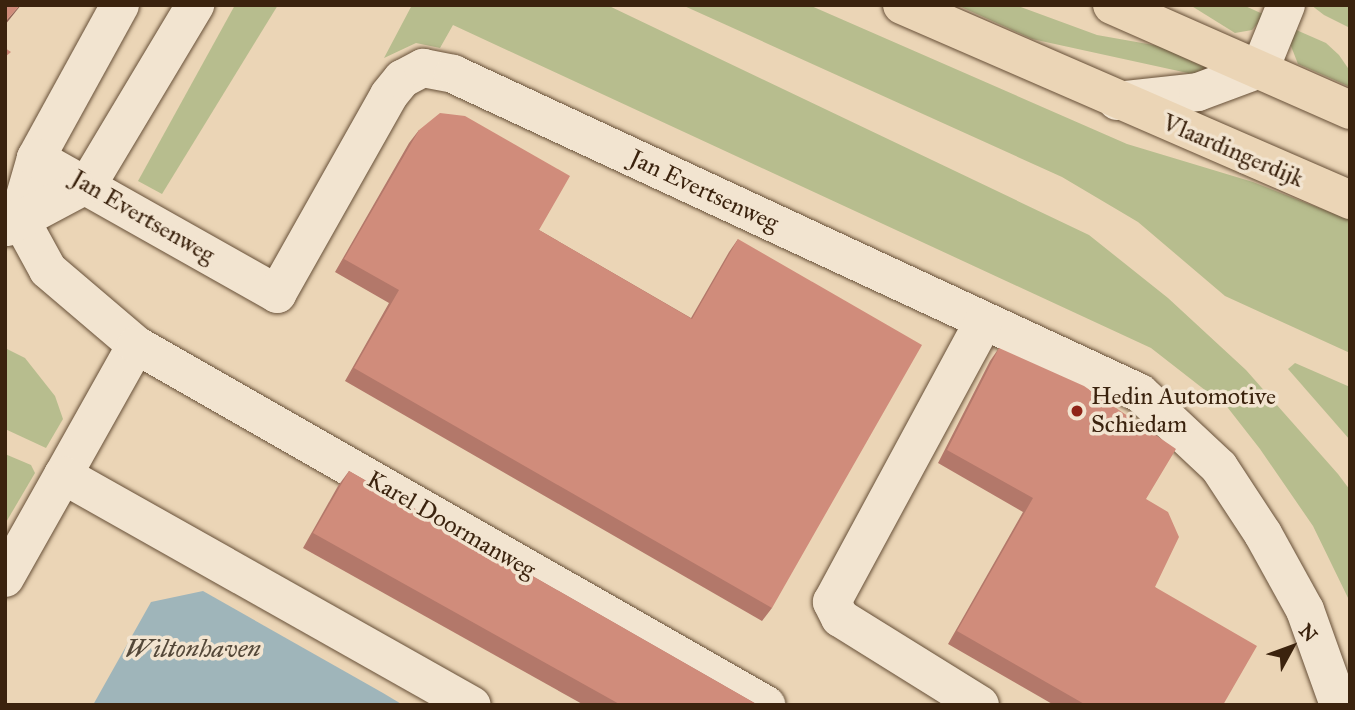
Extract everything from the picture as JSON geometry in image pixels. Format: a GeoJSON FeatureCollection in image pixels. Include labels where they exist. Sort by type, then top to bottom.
{"type":"FeatureCollection","features":[{"type":"Feature","properties":{"kind":"main road","name":"Vlaardingerdijk"},"geometry":{"type":"LineString","coordinates":[[902,5],[1117,101],[1350,200]]}},
{"type":"Feature","properties":{"kind":"main road"},"geometry":{"type":"LineString","coordinates":[[1112,5],[1350,110]]}},
{"type":"Feature","properties":{"kind":"street"},"geometry":{"type":"LineString","coordinates":[[12,223],[36,158],[120,5]]}},
{"type":"Feature","properties":{"kind":"street"},"geometry":{"type":"LineString","coordinates":[[12,223],[88,184],[195,5]]}},
{"type":"Feature","properties":{"kind":"street"},"geometry":{"type":"LineString","coordinates":[[1260,68],[1286,5]]}},
{"type":"Feature","properties":{"kind":"street","name":"Jan Evertsenweg"},"geometry":{"type":"LineString","coordinates":[[36,158],[88,184],[277,294],[389,95],[402,79],[423,68],[453,74],[1140,393],[1219,467],[1305,610],[1339,705]]}},
{"type":"Feature","properties":{"kind":"street","name":"Vlaardingerdijk"},"geometry":{"type":"LineString","coordinates":[[1117,101],[1198,92],[1260,68]]}},
{"type":"Feature","properties":{"kind":"street","name":"Karel Doormanweg"},"geometry":{"type":"LineString","coordinates":[[12,223],[48,270],[136,345],[766,705]]}},
{"type":"Feature","properties":{"kind":"street"},"geometry":{"type":"LineString","coordinates":[[980,705],[840,618],[832,602],[984,321]]}},
{"type":"Feature","properties":{"kind":"street"},"geometry":{"type":"LineString","coordinates":[[5,578],[136,345]]}},
{"type":"Feature","properties":{"kind":"street"},"geometry":{"type":"LineString","coordinates":[[63,475],[472,705]]}},
{"type":"Feature","properties":{"kind":"green space"},"geometry":{"type":"Polygon","coordinates":[[[235,5],[278,5],[162,194],[138,181],[235,5]]]}},
{"type":"Feature","properties":{"kind":"green space"},"geometry":{"type":"Polygon","coordinates":[[[412,5],[607,5],[1089,235],[1168,298],[1246,370],[1350,490],[1350,602],[1313,526],[1228,408],[1151,348],[453,25],[440,48],[416,43],[384,58],[412,5]]]}},
{"type":"Feature","properties":{"kind":"green space"},"geometry":{"type":"Polygon","coordinates":[[[682,5],[809,5],[1127,144],[1253,182],[1350,220],[1350,353],[1225,296],[1138,222],[1062,177],[682,5]]]}},
{"type":"Feature","properties":{"kind":"green space"},"geometry":{"type":"Polygon","coordinates":[[[957,5],[1015,5],[1097,35],[1159,46],[1208,69],[1206,77],[1032,39],[957,5]]]}},
{"type":"Feature","properties":{"kind":"green space"},"geometry":{"type":"Polygon","coordinates":[[[1190,5],[1243,5],[1265,15],[1252,30],[1235,33],[1190,5]]]}},
{"type":"Feature","properties":{"kind":"green space"},"geometry":{"type":"Polygon","coordinates":[[[1311,5],[1350,5],[1350,28],[1324,15],[1311,5]]]}},
{"type":"Feature","properties":{"kind":"green space"},"geometry":{"type":"Polygon","coordinates":[[[1294,29],[1326,43],[1339,55],[1350,71],[1350,87],[1298,64],[1289,41],[1294,29]]]}},
{"type":"Feature","properties":{"kind":"green space"},"geometry":{"type":"Polygon","coordinates":[[[5,348],[25,358],[55,396],[63,419],[46,448],[5,429],[5,348]]]}},
{"type":"Feature","properties":{"kind":"green space"},"geometry":{"type":"Polygon","coordinates":[[[1295,363],[1350,387],[1350,440],[1288,369],[1295,363]]]}},
{"type":"Feature","properties":{"kind":"green space"},"geometry":{"type":"Polygon","coordinates":[[[5,454],[31,465],[35,473],[5,524],[5,454]]]}},
{"type":"Feature","properties":{"kind":"water","name":"Wiltonhaven"},"geometry":{"type":"Polygon","coordinates":[[[203,591],[403,705],[93,705],[151,602],[203,591]]]}},
{"type":"Feature","properties":{"kind":"building"},"geometry":{"type":"Polygon","coordinates":[[[5,5],[20,5],[5,22],[5,5]]]}},
{"type":"Feature","properties":{"kind":"building"},"geometry":{"type":"Polygon","coordinates":[[[440,113],[465,116],[570,176],[539,230],[692,319],[738,239],[922,345],[772,608],[354,368],[399,290],[344,259],[419,130],[440,113]]]}},
{"type":"Feature","properties":{"kind":"building"},"geometry":{"type":"Polygon","coordinates":[[[999,348],[1084,386],[1176,449],[1146,499],[1168,512],[1179,537],[1155,587],[1257,646],[1223,705],[1086,705],[957,631],[1033,498],[947,450],[999,348]]]}},
{"type":"Feature","properties":{"kind":"building"},"geometry":{"type":"Polygon","coordinates":[[[349,471],[758,705],[621,705],[313,533],[349,471]]]}},
{"type":"Feature","properties":{"kind":"place","name":"Hedin Automotive Schiedam"},"geometry":{"type":"Point","coordinates":[1077,411]}}]}
